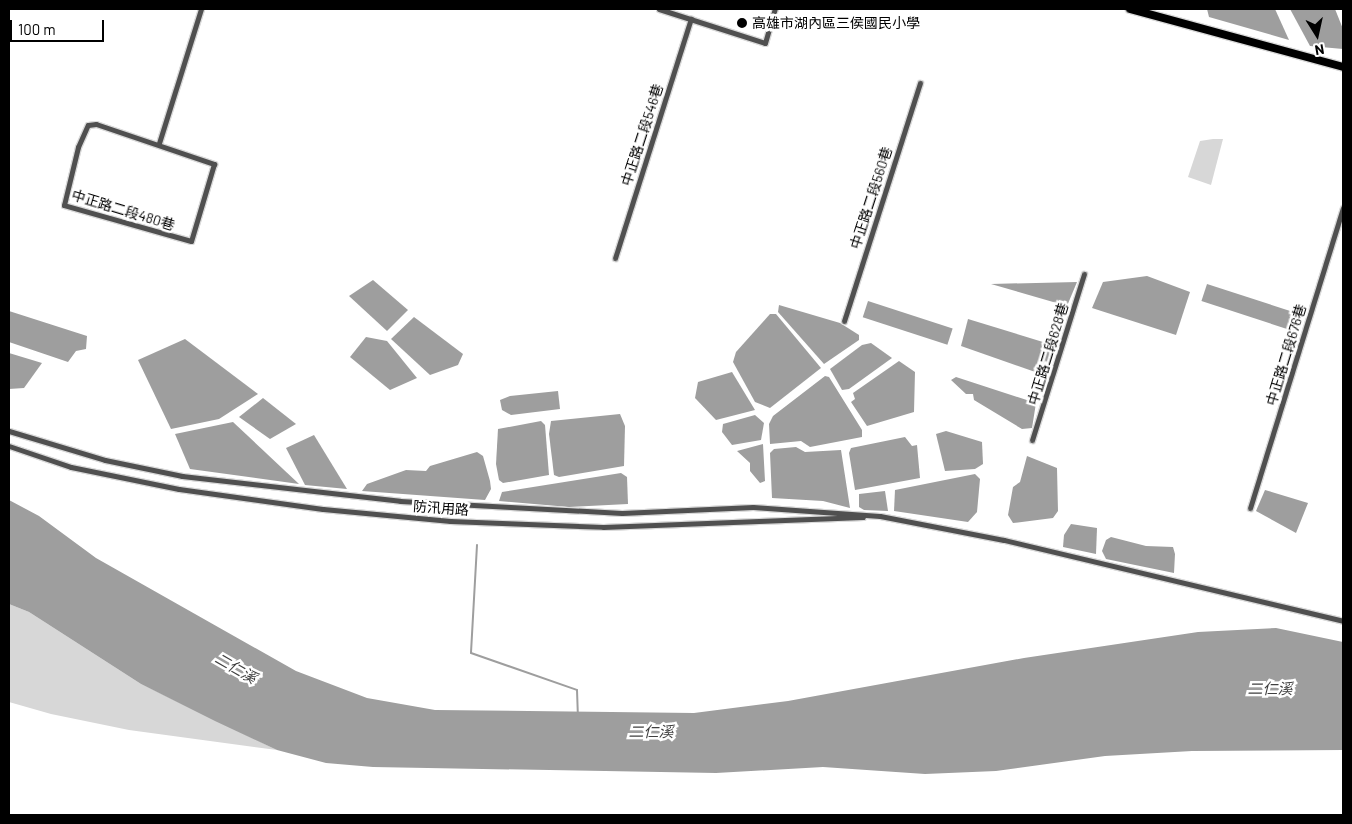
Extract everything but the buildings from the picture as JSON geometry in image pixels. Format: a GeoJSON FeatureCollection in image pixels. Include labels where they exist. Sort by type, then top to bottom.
{"type":"FeatureCollection","features":[{"type":"Feature","properties":{"kind":"main road"},"geometry":{"type":"LineString","coordinates":[[1130,9],[1343,67]]}},
{"type":"Feature","properties":{"kind":"street"},"geometry":{"type":"LineString","coordinates":[[159,143],[201,9]]}},
{"type":"Feature","properties":{"kind":"street"},"geometry":{"type":"LineString","coordinates":[[659,9],[765,43],[776,9]]}},
{"type":"Feature","properties":{"kind":"street","name":"中正路二段546巷"},"geometry":{"type":"LineString","coordinates":[[615,258],[691,19]]}},
{"type":"Feature","properties":{"kind":"street","name":"中正路二段560巷"},"geometry":{"type":"LineString","coordinates":[[844,321],[920,83]]}},
{"type":"Feature","properties":{"kind":"street","name":"中正路二段480巷"},"geometry":{"type":"LineString","coordinates":[[96,124],[159,143],[214,164],[191,241],[64,205],[78,147],[88,125],[96,124]]}},
{"type":"Feature","properties":{"kind":"street","name":"中正路二段676巷"},"geometry":{"type":"LineString","coordinates":[[1250,508],[1343,208]]}},
{"type":"Feature","properties":{"kind":"street","name":"中正路二段628巷"},"geometry":{"type":"LineString","coordinates":[[1032,440],[1084,274]]}},
{"type":"Feature","properties":{"kind":"street"},"geometry":{"type":"LineString","coordinates":[[9,431],[105,460],[182,476],[381,499],[622,513],[753,507],[880,516],[1004,540],[1343,621]]}},
{"type":"Feature","properties":{"kind":"street","name":"防汛用路"},"geometry":{"type":"LineString","coordinates":[[9,446],[70,467],[179,490],[313,508],[450,520],[603,527],[880,516]]}},
{"type":"Feature","properties":{"kind":"shaded area"},"geometry":{"type":"Polygon","coordinates":[[[1223,139],[1211,185],[1188,177],[1200,141],[1223,139]]]}},
{"type":"Feature","properties":{"kind":"shaded area"},"geometry":{"type":"Polygon","coordinates":[[[9,604],[29,612],[141,684],[277,750],[129,730],[51,714],[9,702],[9,604]]]}},
{"type":"Feature","properties":{"kind":"water"},"geometry":{"type":"Polygon","coordinates":[[[1207,9],[1275,9],[1289,40],[1209,17],[1207,9]]]}},
{"type":"Feature","properties":{"kind":"water"},"geometry":{"type":"Polygon","coordinates":[[[1290,9],[1335,9],[1343,29],[1343,49],[1310,46],[1290,9]]]}},
{"type":"Feature","properties":{"kind":"water"},"geometry":{"type":"Polygon","coordinates":[[[1147,276],[1190,292],[1176,335],[1092,308],[1103,282],[1147,276]]]}},
{"type":"Feature","properties":{"kind":"water"},"geometry":{"type":"Polygon","coordinates":[[[373,280],[408,310],[387,331],[349,296],[373,280]]]}},
{"type":"Feature","properties":{"kind":"water"},"geometry":{"type":"Polygon","coordinates":[[[1077,282],[1067,306],[991,284],[1077,282]]]}},
{"type":"Feature","properties":{"kind":"water"},"geometry":{"type":"Polygon","coordinates":[[[1207,284],[1300,314],[1295,331],[1201,301],[1207,284]]]}},
{"type":"Feature","properties":{"kind":"water"},"geometry":{"type":"Polygon","coordinates":[[[868,301],[953,329],[947,345],[863,317],[868,301]]]}},
{"type":"Feature","properties":{"kind":"water"},"geometry":{"type":"Polygon","coordinates":[[[779,305],[840,323],[859,335],[859,340],[824,364],[778,312],[779,305]]]}},
{"type":"Feature","properties":{"kind":"water"},"geometry":{"type":"Polygon","coordinates":[[[9,311],[87,336],[86,349],[76,351],[68,362],[9,342],[9,311]]]}},
{"type":"Feature","properties":{"kind":"water"},"geometry":{"type":"Polygon","coordinates":[[[770,314],[776,314],[821,368],[770,408],[755,402],[733,362],[736,352],[770,314]]]}},
{"type":"Feature","properties":{"kind":"water"},"geometry":{"type":"Polygon","coordinates":[[[414,317],[463,354],[458,365],[430,375],[391,339],[414,317]]]}},
{"type":"Feature","properties":{"kind":"water"},"geometry":{"type":"Polygon","coordinates":[[[968,319],[1056,346],[1041,374],[961,346],[968,319]]]}},
{"type":"Feature","properties":{"kind":"water"},"geometry":{"type":"Polygon","coordinates":[[[366,337],[387,341],[417,378],[390,390],[350,357],[366,337]]]}},
{"type":"Feature","properties":{"kind":"water"},"geometry":{"type":"Polygon","coordinates":[[[185,339],[258,394],[219,419],[171,429],[138,360],[185,339]]]}},
{"type":"Feature","properties":{"kind":"water"},"geometry":{"type":"Polygon","coordinates":[[[871,343],[892,358],[849,389],[842,390],[830,369],[862,345],[871,343]]]}},
{"type":"Feature","properties":{"kind":"water"},"geometry":{"type":"Polygon","coordinates":[[[9,353],[42,363],[24,388],[9,389],[9,353]]]}},
{"type":"Feature","properties":{"kind":"water"},"geometry":{"type":"Polygon","coordinates":[[[899,361],[915,372],[914,412],[867,426],[851,402],[855,399],[853,393],[899,361]]]}},
{"type":"Feature","properties":{"kind":"water"},"geometry":{"type":"Polygon","coordinates":[[[732,372],[755,410],[716,420],[695,398],[698,382],[732,372]]]}},
{"type":"Feature","properties":{"kind":"water"},"geometry":{"type":"Polygon","coordinates":[[[825,376],[829,377],[862,430],[862,437],[810,447],[801,441],[770,444],[769,424],[773,416],[825,376]]]}},
{"type":"Feature","properties":{"kind":"water"},"geometry":{"type":"Polygon","coordinates":[[[956,377],[1036,403],[1032,428],[1022,429],[974,400],[973,394],[966,394],[951,380],[956,377]]]}},
{"type":"Feature","properties":{"kind":"water"},"geometry":{"type":"Polygon","coordinates":[[[558,391],[560,409],[511,415],[502,410],[500,400],[510,396],[558,391]]]}},
{"type":"Feature","properties":{"kind":"water"},"geometry":{"type":"Polygon","coordinates":[[[263,398],[296,424],[270,439],[239,417],[263,398]]]}},
{"type":"Feature","properties":{"kind":"water"},"geometry":{"type":"Polygon","coordinates":[[[620,414],[625,426],[624,466],[559,477],[554,475],[549,434],[551,421],[620,414]]]}},
{"type":"Feature","properties":{"kind":"water"},"geometry":{"type":"Polygon","coordinates":[[[755,415],[764,423],[761,440],[732,445],[722,432],[723,424],[755,415]]]}},
{"type":"Feature","properties":{"kind":"water"},"geometry":{"type":"Polygon","coordinates":[[[541,421],[545,425],[549,475],[503,483],[499,480],[496,464],[498,429],[541,421]]]}},
{"type":"Feature","properties":{"kind":"water"},"geometry":{"type":"Polygon","coordinates":[[[233,422],[299,484],[190,469],[175,434],[233,422]]]}},
{"type":"Feature","properties":{"kind":"water"},"geometry":{"type":"Polygon","coordinates":[[[946,431],[982,442],[983,464],[975,469],[945,471],[936,434],[946,431]]]}},
{"type":"Feature","properties":{"kind":"water"},"geometry":{"type":"Polygon","coordinates":[[[314,435],[347,489],[305,485],[286,448],[314,435]]]}},
{"type":"Feature","properties":{"kind":"water"},"geometry":{"type":"Polygon","coordinates":[[[905,437],[912,446],[917,445],[920,478],[855,490],[849,453],[851,448],[905,437]]]}},
{"type":"Feature","properties":{"kind":"water"},"geometry":{"type":"Polygon","coordinates":[[[763,444],[765,481],[760,483],[750,471],[750,463],[737,451],[763,444]]]}},
{"type":"Feature","properties":{"kind":"water"},"geometry":{"type":"Polygon","coordinates":[[[796,447],[805,452],[841,450],[850,508],[823,501],[772,498],[770,453],[774,449],[796,447]]]}},
{"type":"Feature","properties":{"kind":"water"},"geometry":{"type":"Polygon","coordinates":[[[477,452],[483,456],[490,481],[491,489],[485,500],[362,491],[367,484],[406,470],[426,471],[430,466],[477,452]]]}},
{"type":"Feature","properties":{"kind":"water"},"geometry":{"type":"Polygon","coordinates":[[[1027,456],[1057,468],[1058,511],[1053,518],[1013,523],[1008,515],[1013,487],[1020,482],[1027,456]]]}},
{"type":"Feature","properties":{"kind":"water"},"geometry":{"type":"Polygon","coordinates":[[[621,473],[627,477],[628,504],[569,507],[499,501],[502,492],[621,473]]]}},
{"type":"Feature","properties":{"kind":"water"},"geometry":{"type":"Polygon","coordinates":[[[975,474],[980,479],[977,512],[968,522],[894,511],[895,490],[975,474]]]}},
{"type":"Feature","properties":{"kind":"water"},"geometry":{"type":"Polygon","coordinates":[[[1265,490],[1308,503],[1296,533],[1256,511],[1265,490]]]}},
{"type":"Feature","properties":{"kind":"water"},"geometry":{"type":"Polygon","coordinates":[[[885,491],[888,511],[864,510],[859,507],[859,494],[885,491]]]}},
{"type":"Feature","properties":{"kind":"water","name":"二仁溪"},"geometry":{"type":"Polygon","coordinates":[[[9,500],[39,516],[96,558],[296,671],[367,698],[435,710],[694,713],[788,701],[1024,658],[1198,632],[1276,628],[1343,642],[1343,750],[1192,751],[1105,756],[996,771],[925,774],[823,767],[716,773],[373,767],[326,763],[277,750],[141,684],[29,612],[9,604],[9,500]]]}},
{"type":"Feature","properties":{"kind":"water"},"geometry":{"type":"Polygon","coordinates":[[[1071,524],[1097,528],[1096,554],[1063,547],[1064,535],[1071,524]]]}},
{"type":"Feature","properties":{"kind":"water"},"geometry":{"type":"Polygon","coordinates":[[[1111,537],[1146,546],[1173,547],[1175,554],[1174,573],[1106,559],[1102,551],[1106,540],[1111,537]]]}},
{"type":"Feature","properties":{"kind":"waterway"},"geometry":{"type":"LineString","coordinates":[[477,545],[471,653],[577,690],[578,713]]}},
{"type":"Feature","properties":{"kind":"place","name":"高雄市湖內區三侯國民小學"},"geometry":{"type":"Point","coordinates":[742,23]}}]}
